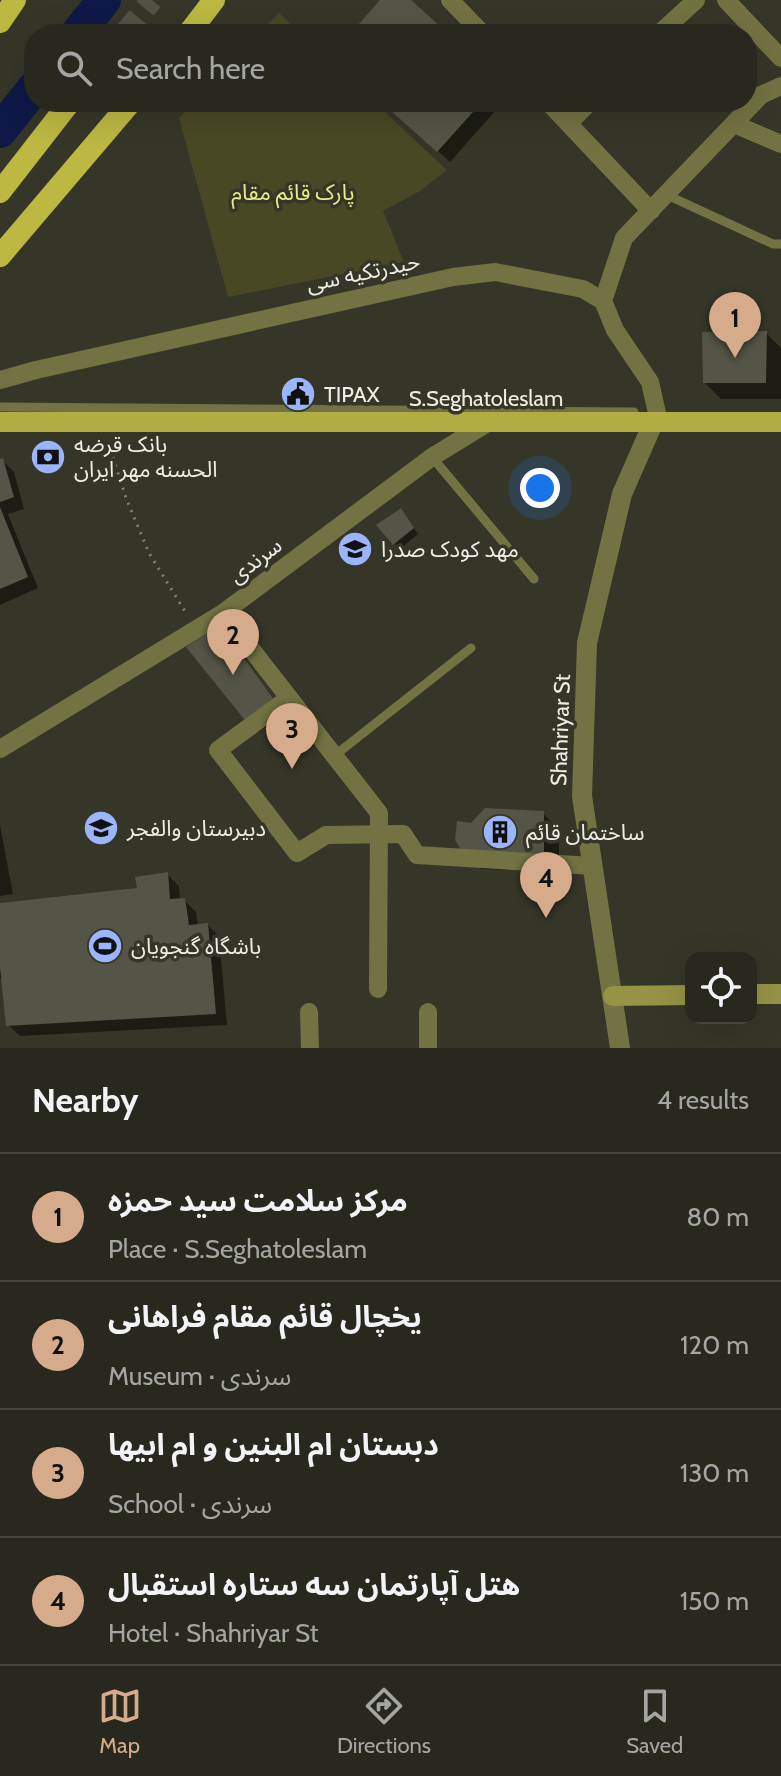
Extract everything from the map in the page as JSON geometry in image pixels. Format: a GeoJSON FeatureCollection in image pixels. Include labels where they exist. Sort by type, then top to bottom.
{"type":"FeatureCollection","features":[{"type":"Feature","properties":{"kind":"highway"},"geometry":{"type":"LineString","coordinates":[[0,22],[15,0]]}},
{"type":"Feature","properties":{"kind":"highway"},"geometry":{"type":"LineString","coordinates":[[191,0],[191,24]]}},
{"type":"Feature","properties":{"kind":"highway"},"geometry":{"type":"LineString","coordinates":[[196,24],[214,0]]}},
{"type":"Feature","properties":{"kind":"highway"},"geometry":{"type":"LineString","coordinates":[[0,192],[62,112]]}},
{"type":"Feature","properties":{"kind":"highway"},"geometry":{"type":"LineString","coordinates":[[0,256],[123,112]]}},
{"type":"Feature","properties":{"kind":"main road"},"geometry":{"type":"LineString","coordinates":[[0,266],[18,237]]}},
{"type":"Feature","properties":{"kind":"main road","name":"S.Seghatoleslam"},"geometry":{"type":"LineString","coordinates":[[0,422],[489,422],[655,417],[781,422]]}},
{"type":"Feature","properties":{"kind":"main road"},"geometry":{"type":"LineString","coordinates":[[757,994],[781,994]]}},
{"type":"Feature","properties":{"kind":"main road"},"geometry":{"type":"LineString","coordinates":[[613,996],[685,995]]}},
{"type":"Feature","properties":{"kind":"street"},"geometry":{"type":"LineString","coordinates":[[450,0],[473,24]]}},
{"type":"Feature","properties":{"kind":"street"},"geometry":{"type":"LineString","coordinates":[[670,24],[696,0]]}},
{"type":"Feature","properties":{"kind":"street"},"geometry":{"type":"LineString","coordinates":[[726,0],[749,24]]}},
{"type":"Feature","properties":{"kind":"street"},"geometry":{"type":"LineString","coordinates":[[757,33],[781,58]]}},
{"type":"Feature","properties":{"kind":"street"},"geometry":{"type":"LineString","coordinates":[[757,99],[781,86]]}},
{"type":"Feature","properties":{"kind":"street"},"geometry":{"type":"LineString","coordinates":[[761,95],[781,102]]}},
{"type":"Feature","properties":{"kind":"street"},"geometry":{"type":"LineString","coordinates":[[558,112],[651,211]]}},
{"type":"Feature","properties":{"kind":"street"},"geometry":{"type":"LineString","coordinates":[[569,123],[580,112]]}},
{"type":"Feature","properties":{"kind":"street"},"geometry":{"type":"LineString","coordinates":[[655,417],[650,382],[615,330],[603,301],[624,238],[745,112]]}},
{"type":"Feature","properties":{"kind":"street"},"geometry":{"type":"LineString","coordinates":[[734,124],[781,144]]}},
{"type":"Feature","properties":{"kind":"street","name":"حیدرتکیه سی"},"geometry":{"type":"LineString","coordinates":[[0,380],[453,277],[495,272],[583,289],[603,301]]}},
{"type":"Feature","properties":{"kind":"street","name":"Shahriyar St"},"geometry":{"type":"LineString","coordinates":[[620,1048],[582,796],[587,643],[622,494],[655,417]]}},
{"type":"Feature","properties":{"kind":"street","name":"سرندی"},"geometry":{"type":"LineString","coordinates":[[0,749],[223,613],[432,457],[489,422]]}},
{"type":"Feature","properties":{"kind":"street"},"geometry":{"type":"LineString","coordinates":[[223,613],[379,813],[378,989]]}},
{"type":"Feature","properties":{"kind":"street"},"geometry":{"type":"LineString","coordinates":[[289,698],[218,750],[297,853],[326,835],[403,834],[417,855],[592,866]]}},
{"type":"Feature","properties":{"kind":"street"},"geometry":{"type":"LineString","coordinates":[[309,1012],[310,1048]]}},
{"type":"Feature","properties":{"kind":"street"},"geometry":{"type":"LineString","coordinates":[[428,1012],[428,1048]]}},
{"type":"Feature","properties":{"kind":"lane"},"geometry":{"type":"LineString","coordinates":[[667,195],[773,244],[781,244]]}},
{"type":"Feature","properties":{"kind":"lane"},"geometry":{"type":"LineString","coordinates":[[0,407],[655,417],[781,413]]}},
{"type":"Feature","properties":{"kind":"lane"},"geometry":{"type":"LineString","coordinates":[[432,457],[534,579]]}},
{"type":"Feature","properties":{"kind":"lane"},"geometry":{"type":"LineString","coordinates":[[334,756],[471,648]]}},
{"type":"Feature","properties":{"kind":"path"},"geometry":{"type":"LineString","coordinates":[[101,422],[126,498],[149,553],[196,630]]}},
{"type":"Feature","properties":{"kind":"green space"},"geometry":{"type":"Polygon","coordinates":[[[279,13],[291,24],[268,24],[279,13]]]}},
{"type":"Feature","properties":{"kind":"green space","name":"پارک قائم مقام"},"geometry":{"type":"Polygon","coordinates":[[[185,112],[385,112],[447,170],[420,191],[383,211],[404,262],[228,297],[179,118],[185,112]]]}},
{"type":"Feature","properties":{"kind":"building"},"geometry":{"type":"Polygon","coordinates":[[[380,0],[411,0],[438,24],[359,24],[380,0]]]}},
{"type":"Feature","properties":{"kind":"building"},"geometry":{"type":"Polygon","coordinates":[[[392,112],[473,112],[437,152],[392,112]]]}},
{"type":"Feature","properties":{"kind":"building"},"geometry":{"type":"Polygon","coordinates":[[[767,331],[766,383],[703,383],[702,332],[767,331]]]}},
{"type":"Feature","properties":{"kind":"building"},"geometry":{"type":"Polygon","coordinates":[[[3,458],[14,497],[0,502],[0,459],[3,458]]]}},
{"type":"Feature","properties":{"kind":"building"},"geometry":{"type":"Polygon","coordinates":[[[0,507],[28,577],[0,589],[0,507]]]}},
{"type":"Feature","properties":{"kind":"building"},"geometry":{"type":"Polygon","coordinates":[[[401,508],[414,528],[393,545],[376,525],[401,508]]]}},
{"type":"Feature","properties":{"kind":"building"},"geometry":{"type":"Polygon","coordinates":[[[220,625],[277,704],[248,724],[186,647],[220,625]]]}},
{"type":"Feature","properties":{"kind":"building","name":"ساختمان قائم"},"geometry":{"type":"Polygon","coordinates":[[[485,808],[544,811],[544,856],[463,853],[455,840],[457,821],[471,823],[485,808]]]}},
{"type":"Feature","properties":{"kind":"building","name":"باشگاه گنجویان"},"geometry":{"type":"Polygon","coordinates":[[[168,872],[170,899],[185,898],[189,925],[208,923],[216,1014],[6,1026],[0,967],[0,903],[137,888],[135,877],[168,872]]]}},
{"type":"Feature","properties":{"kind":"waterway"},"geometry":{"type":"LineString","coordinates":[[85,24],[104,0]]}},
{"type":"Feature","properties":{"kind":"waterway"},"geometry":{"type":"LineString","coordinates":[[0,131],[24,101]]}},
{"type":"Feature","properties":{"kind":"tunnel"},"geometry":{"type":"LineString","coordinates":[[132,24],[152,0]]}},
{"type":"Feature","properties":{"kind":"place","name":"مرکز سلامت سید حمزه"},"geometry":{"type":"Point","coordinates":[735,358]}},
{"type":"Feature","properties":{"kind":"place","name":"TIPAX"},"geometry":{"type":"Point","coordinates":[298,394]}},
{"type":"Feature","properties":{"kind":"place","name":"بانک قرضه الحسنه مهر ایران"},"geometry":{"type":"Point","coordinates":[48,457]}},
{"type":"Feature","properties":{"kind":"place","name":"مهد کودک صدرا"},"geometry":{"type":"Point","coordinates":[355,549]}},
{"type":"Feature","properties":{"kind":"place","name":"یخچال قائم مقام فراهانی"},"geometry":{"type":"Point","coordinates":[233,675]}},
{"type":"Feature","properties":{"kind":"place","name":"دبستان ام البنین و ام ابیها"},"geometry":{"type":"Point","coordinates":[292,769]}},
{"type":"Feature","properties":{"kind":"place","name":"دبیرستان والفجر"},"geometry":{"type":"Point","coordinates":[101,828]}},
{"type":"Feature","properties":{"kind":"place","name":"ساختمان قائم"},"geometry":{"type":"Point","coordinates":[500,832]}},
{"type":"Feature","properties":{"kind":"place","name":"هتل آپارتمان سه ستاره استقبال"},"geometry":{"type":"Point","coordinates":[546,918]}},
{"type":"Feature","properties":{"kind":"place","name":"باشگاه گنجویان"},"geometry":{"type":"Point","coordinates":[105,946]}}]}
